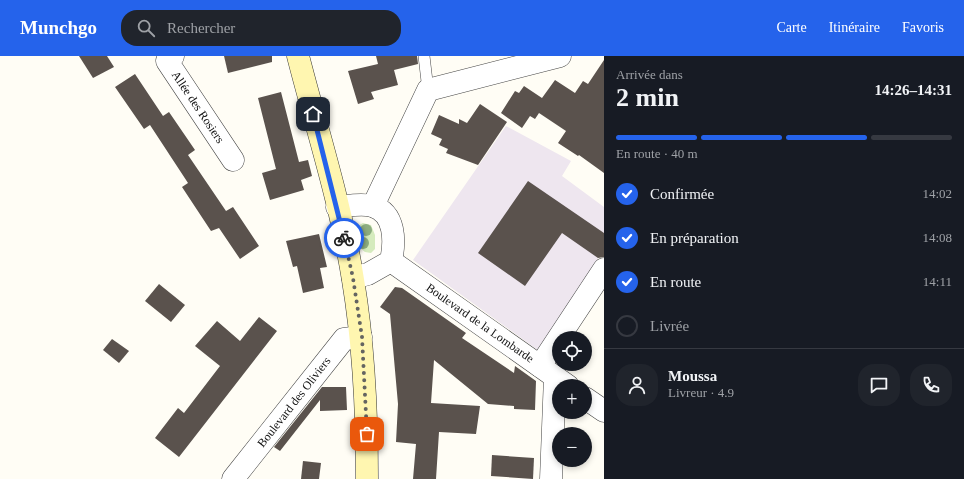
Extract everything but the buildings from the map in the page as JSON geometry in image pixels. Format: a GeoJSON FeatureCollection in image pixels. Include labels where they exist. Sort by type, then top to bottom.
{"type":"FeatureCollection","features":[{"type":"Feature","properties":{"kind":"street","name":"Allée des Rosiers"},"geometry":{"type":"LineString","coordinates":[[173,56],[167,61],[233,160]]}},
{"type":"Feature","properties":{"kind":"street"},"geometry":{"type":"LineString","coordinates":[[298,56],[337,207],[353,278],[362,337],[367,434],[367,479]]}},
{"type":"Feature","properties":{"kind":"street"},"geometry":{"type":"LineString","coordinates":[[373,206],[428,90],[559,56]]}},
{"type":"Feature","properties":{"kind":"street"},"geometry":{"type":"LineString","coordinates":[[337,207],[359,205],[373,206],[386,216],[393,230],[391,261],[368,274],[353,278]]}},
{"type":"Feature","properties":{"kind":"street","name":"Boulevard de la Lombarde"},"geometry":{"type":"LineString","coordinates":[[391,261],[555,376]]}},
{"type":"Feature","properties":{"kind":"street"},"geometry":{"type":"LineString","coordinates":[[551,479],[555,376],[600,282]]}},
{"type":"Feature","properties":{"kind":"street","name":"Boulevard des Oliviers"},"geometry":{"type":"LineString","coordinates":[[233,479],[344,339],[362,337]]}},
{"type":"Feature","properties":{"kind":"street"},"geometry":{"type":"LineString","coordinates":[[592,403],[604,412]]}},
{"type":"Feature","properties":{"kind":"lane"},"geometry":{"type":"LineString","coordinates":[[424,56],[428,90]]}},
{"type":"Feature","properties":{"kind":"shaded area"},"geometry":{"type":"Polygon","coordinates":[[[506,126],[571,161],[562,176],[604,207],[604,249],[539,351],[413,260],[506,126]]]}},
{"type":"Feature","properties":{"kind":"green space"},"geometry":{"type":"Polygon","coordinates":[[[363,223],[371,225],[375,235],[375,249],[371,253],[365,252],[359,247],[356,236],[357,227],[363,223]]]}},
{"type":"Feature","properties":{"kind":"way so far"},"geometry":{"type":"LineString","coordinates":[[344,238],[353,278],[362,337],[367,434]]}},
{"type":"Feature","properties":{"kind":"route"},"geometry":{"type":"LineString","coordinates":[[313,114],[344,238]]}}]}
